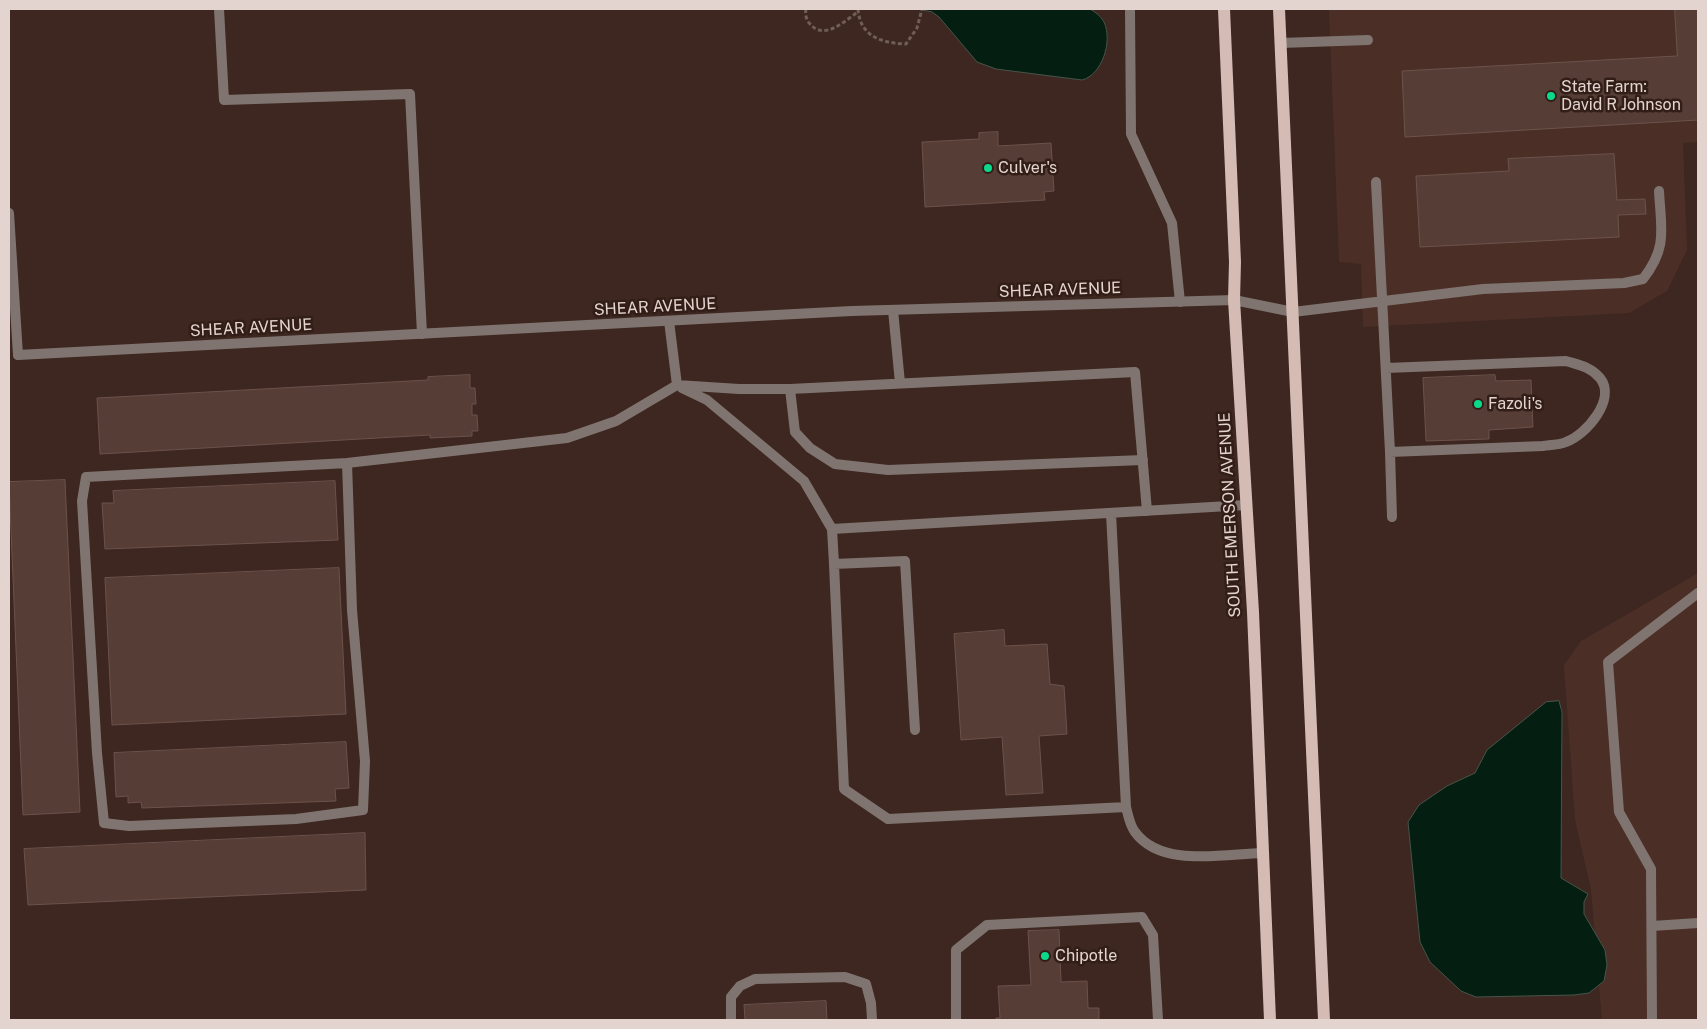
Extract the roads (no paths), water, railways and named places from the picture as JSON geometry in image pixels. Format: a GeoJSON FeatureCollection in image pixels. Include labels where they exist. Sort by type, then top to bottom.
{"type":"FeatureCollection","features":[{"type":"Feature","properties":{"kind":"main road","name":"SOUTH EMERSON AVENUE"},"geometry":{"type":"LineString","coordinates":[[1224,9],[1235,262],[1234,300],[1246,505],[1270,1020]]}},
{"type":"Feature","properties":{"kind":"main road"},"geometry":{"type":"LineString","coordinates":[[1279,9],[1324,1020]]}},
{"type":"Feature","properties":{"kind":"street"},"geometry":{"type":"LineString","coordinates":[[219,9],[224,100],[410,94],[422,334]]}},
{"type":"Feature","properties":{"kind":"street"},"geometry":{"type":"LineString","coordinates":[[1130,9],[1131,134],[1172,223],[1180,302]]}},
{"type":"Feature","properties":{"kind":"street"},"geometry":{"type":"LineString","coordinates":[[1281,43],[1368,40]]}},
{"type":"Feature","properties":{"kind":"street"},"geometry":{"type":"LineString","coordinates":[[1376,182],[1392,517]]}},
{"type":"Feature","properties":{"kind":"street","name":"SHEAR AVENUE"},"geometry":{"type":"LineString","coordinates":[[9,212],[18,355],[893,310],[1234,300],[1293,312],[1483,288],[1624,283],[1643,279],[1656,262],[1661,242],[1659,191]]}},
{"type":"Feature","properties":{"kind":"street"},"geometry":{"type":"LineString","coordinates":[[893,310],[900,383]]}},
{"type":"Feature","properties":{"kind":"street"},"geometry":{"type":"LineString","coordinates":[[669,321],[677,385]]}},
{"type":"Feature","properties":{"kind":"street"},"geometry":{"type":"LineString","coordinates":[[1386,368],[1566,361],[1586,367],[1601,379],[1605,395],[1601,410],[1590,426],[1567,442],[1543,446],[1390,452]]}},
{"type":"Feature","properties":{"kind":"street"},"geometry":{"type":"LineString","coordinates":[[348,463],[352,610],[365,761],[363,810],[296,819],[129,826],[104,823],[97,744],[82,501],[86,477],[348,463],[567,438],[616,421],[677,385],[739,389],[790,389],[1136,372],[1147,510]]}},
{"type":"Feature","properties":{"kind":"street"},"geometry":{"type":"LineString","coordinates":[[677,385],[706,400],[804,481],[832,529],[844,789],[888,819],[1126,807]]}},
{"type":"Feature","properties":{"kind":"street"},"geometry":{"type":"LineString","coordinates":[[790,389],[795,432],[810,448],[835,464],[888,470],[1143,460]]}},
{"type":"Feature","properties":{"kind":"street"},"geometry":{"type":"LineString","coordinates":[[832,529],[1246,505]]}},
{"type":"Feature","properties":{"kind":"street"},"geometry":{"type":"LineString","coordinates":[[1111,513],[1126,807],[1134,832],[1150,848],[1180,857],[1262,853]]}},
{"type":"Feature","properties":{"kind":"street"},"geometry":{"type":"LineString","coordinates":[[834,564],[905,561],[915,730]]}},
{"type":"Feature","properties":{"kind":"street"},"geometry":{"type":"LineString","coordinates":[[1652,1020],[1651,869],[1619,812],[1608,662],[1698,593]]}},
{"type":"Feature","properties":{"kind":"street"},"geometry":{"type":"LineString","coordinates":[[956,1020],[956,950],[987,925],[1142,917],[1153,935],[1158,1020]]}},
{"type":"Feature","properties":{"kind":"street"},"geometry":{"type":"LineString","coordinates":[[1652,926],[1698,923]]}},
{"type":"Feature","properties":{"kind":"street"},"geometry":{"type":"LineString","coordinates":[[731,1020],[731,997],[740,986],[755,979],[844,977],[866,984],[871,1002],[872,1020]]}},
{"type":"Feature","properties":{"kind":"place","name":"State Farm: David R Johnson"},"geometry":{"type":"Point","coordinates":[1551,96]}},
{"type":"Feature","properties":{"kind":"place","name":"Culver's"},"geometry":{"type":"Point","coordinates":[988,168]}},
{"type":"Feature","properties":{"kind":"place","name":"Fazoli's"},"geometry":{"type":"Point","coordinates":[1478,404]}},
{"type":"Feature","properties":{"kind":"place","name":"Chipotle"},"geometry":{"type":"Point","coordinates":[1045,956]}}]}
